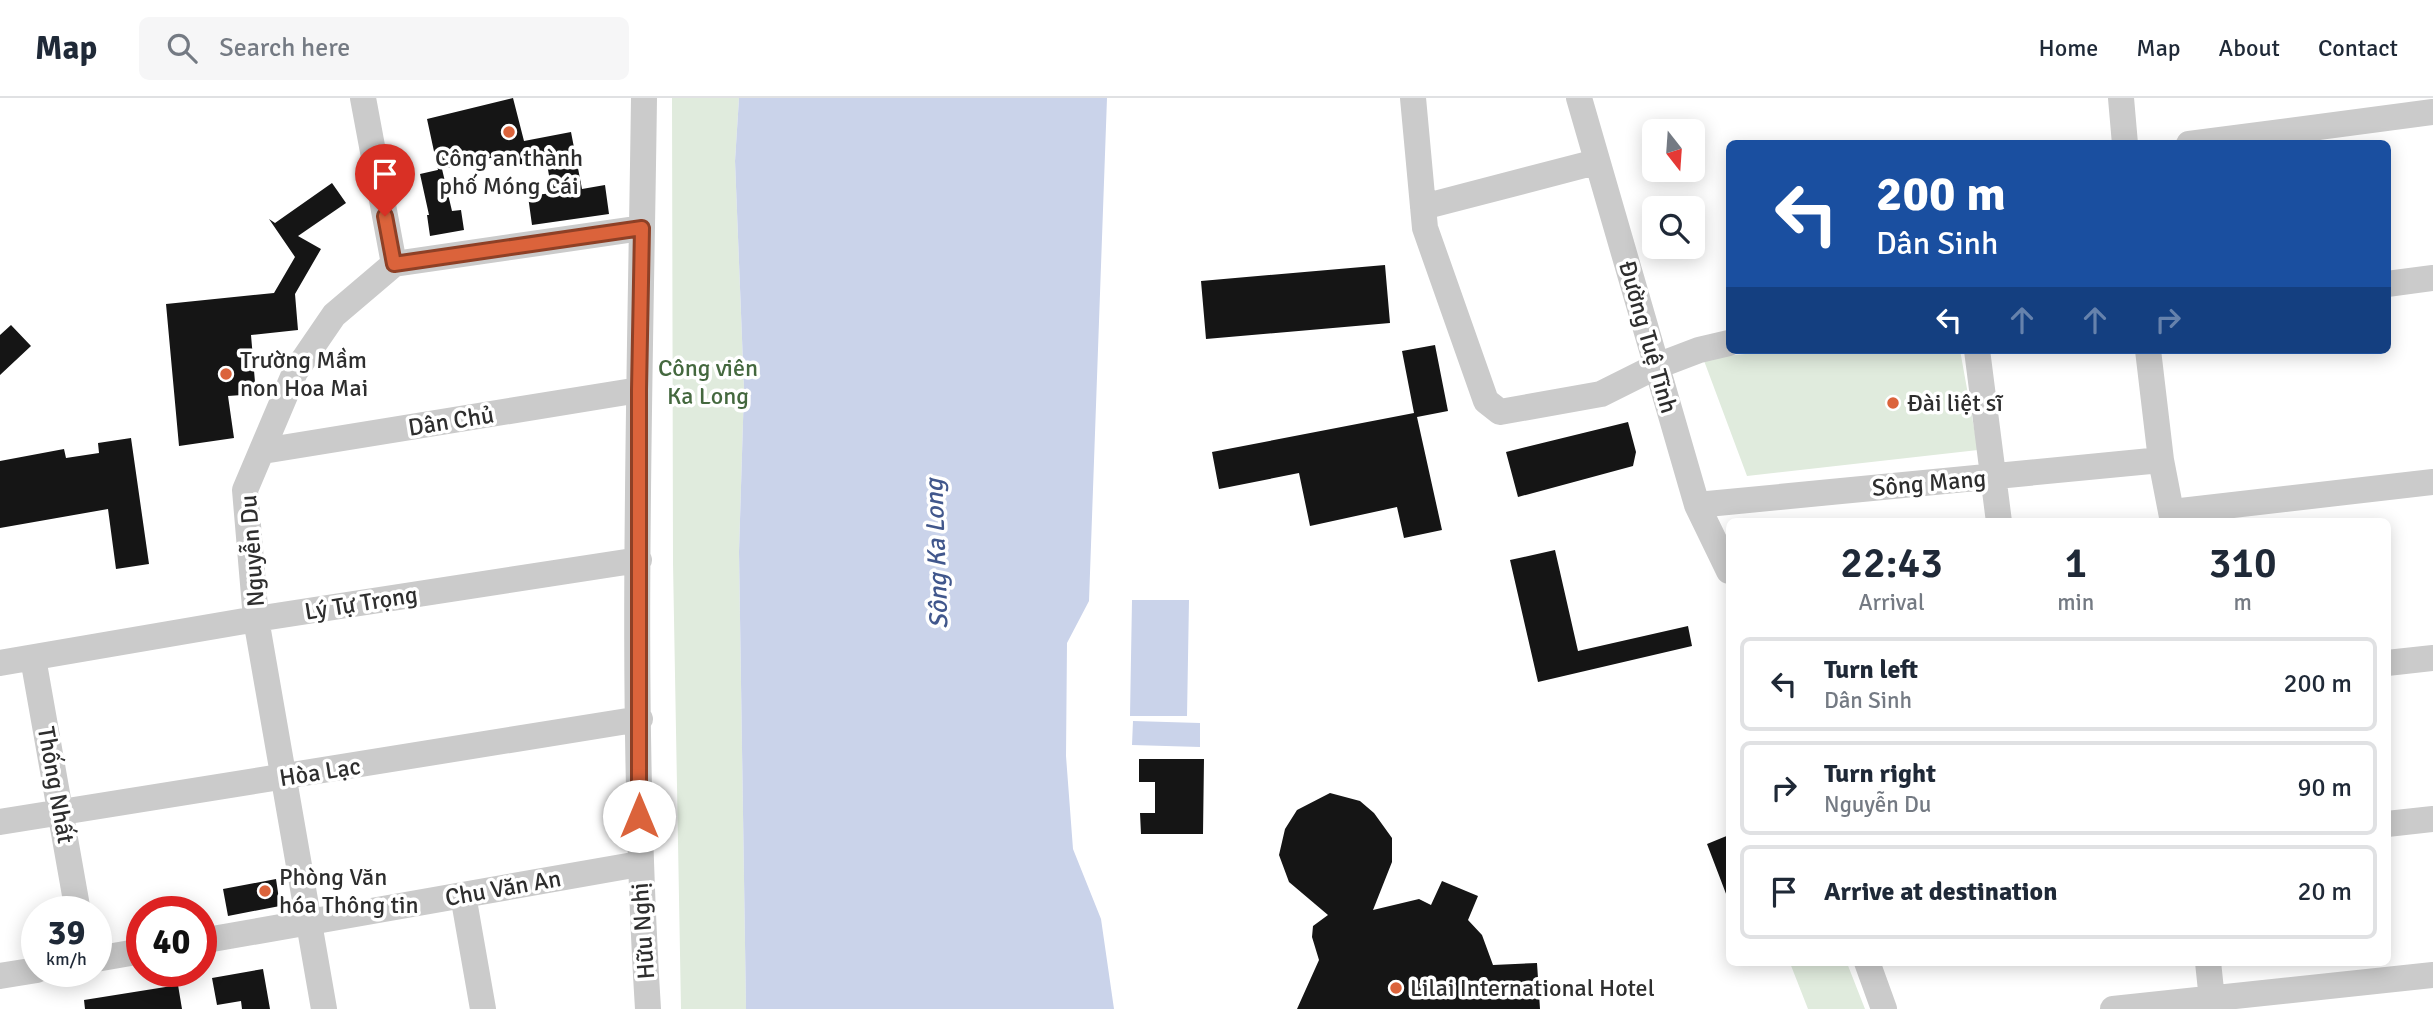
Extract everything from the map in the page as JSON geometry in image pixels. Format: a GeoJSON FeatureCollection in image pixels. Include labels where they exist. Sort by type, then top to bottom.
{"type":"FeatureCollection","features":[{"type":"Feature","properties":{"kind":"street"},"geometry":{"type":"LineString","coordinates":[[363,98],[394,264],[642,228]]}},
{"type":"Feature","properties":{"kind":"street","name":"Hữu Nghị"},"geometry":{"type":"LineString","coordinates":[[644,98],[639,390],[639,864],[648,1009]]}},
{"type":"Feature","properties":{"kind":"street"},"geometry":{"type":"LineString","coordinates":[[1413,98],[1425,228],[1486,401],[1500,412],[1601,394],[1657,366],[1726,343]]}},
{"type":"Feature","properties":{"kind":"street","name":"Đường Tuệ Tĩnh"},"geometry":{"type":"LineString","coordinates":[[1579,98],[1697,505],[1726,565]]}},
{"type":"Feature","properties":{"kind":"street"},"geometry":{"type":"LineString","coordinates":[[2121,98],[2125,140]]}},
{"type":"Feature","properties":{"kind":"street"},"geometry":{"type":"LineString","coordinates":[[2220,140],[2433,112]]}},
{"type":"Feature","properties":{"kind":"street"},"geometry":{"type":"LineString","coordinates":[[1423,206],[1597,162]]}},
{"type":"Feature","properties":{"kind":"street","name":"Nguyễn Du"},"geometry":{"type":"LineString","coordinates":[[324,1009],[257,619],[245,490],[295,372],[334,315],[394,264]]}},
{"type":"Feature","properties":{"kind":"street"},"geometry":{"type":"LineString","coordinates":[[2391,283],[2433,278]]}},
{"type":"Feature","properties":{"kind":"street"},"geometry":{"type":"LineString","coordinates":[[1978,354],[2000,518]]}},
{"type":"Feature","properties":{"kind":"street"},"geometry":{"type":"LineString","coordinates":[[2148,354],[2161,460],[2173,517],[2433,482]]}},
{"type":"Feature","properties":{"kind":"street","name":"Dân Chủ"},"geometry":{"type":"LineString","coordinates":[[263,450],[639,390]]}},
{"type":"Feature","properties":{"kind":"street","name":"Sông Mang"},"geometry":{"type":"LineString","coordinates":[[1697,505],[2161,460]]}},
{"type":"Feature","properties":{"kind":"street","name":"Lý Tự Trọng"},"geometry":{"type":"LineString","coordinates":[[0,663],[257,619],[639,560]]}},
{"type":"Feature","properties":{"kind":"street","name":"Thống Nhất"},"geometry":{"type":"LineString","coordinates":[[33,658],[75,896]]}},
{"type":"Feature","properties":{"kind":"street"},"geometry":{"type":"LineString","coordinates":[[2391,663],[2433,658]]}},
{"type":"Feature","properties":{"kind":"street","name":"Hòa Lạc"},"geometry":{"type":"LineString","coordinates":[[0,822],[60,810],[284,778],[640,719]]}},
{"type":"Feature","properties":{"kind":"street"},"geometry":{"type":"LineString","coordinates":[[2391,824],[2433,820]]}},
{"type":"Feature","properties":{"kind":"street","name":"Chu Văn An"},"geometry":{"type":"LineString","coordinates":[[217,938],[639,864]]}},
{"type":"Feature","properties":{"kind":"street"},"geometry":{"type":"LineString","coordinates":[[463,895],[483,1009]]}},
{"type":"Feature","properties":{"kind":"street"},"geometry":{"type":"LineString","coordinates":[[1868,966],[1884,1009]]}},
{"type":"Feature","properties":{"kind":"street"},"geometry":{"type":"LineString","coordinates":[[2208,966],[2212,1004]]}},
{"type":"Feature","properties":{"kind":"street"},"geometry":{"type":"LineString","coordinates":[[0,976],[21,973]]}},
{"type":"Feature","properties":{"kind":"street"},"geometry":{"type":"LineString","coordinates":[[2113,1009],[2212,1004],[2433,975]]}},
{"type":"Feature","properties":{"kind":"green space","name":"Công viên Ka Long"},"geometry":{"type":"Polygon","coordinates":[[[672,98],[739,98],[735,161],[744,389],[739,552],[746,1009],[681,1009],[673,563],[672,98]]]}},
{"type":"Feature","properties":{"kind":"green space"},"geometry":{"type":"Polygon","coordinates":[[[1745,354],[1961,354],[1978,450],[1747,476],[1703,358],[1745,354]]]}},
{"type":"Feature","properties":{"kind":"green space"},"geometry":{"type":"Polygon","coordinates":[[[1791,966],[1848,966],[1865,1009],[1808,1009],[1791,966]]]}},
{"type":"Feature","properties":{"kind":"water","name":"Sông Ka Long"},"geometry":{"type":"Polygon","coordinates":[[[739,98],[1107,98],[1089,601],[1067,643],[1066,756],[1073,849],[1101,919],[1114,1009],[746,1009],[739,552],[744,389],[735,161],[739,98]]]}},
{"type":"Feature","properties":{"kind":"water"},"geometry":{"type":"Polygon","coordinates":[[[1132,600],[1189,600],[1187,716],[1130,716],[1132,600]]]}},
{"type":"Feature","properties":{"kind":"water"},"geometry":{"type":"Polygon","coordinates":[[[1133,721],[1200,723],[1200,747],[1132,745],[1133,721]]]}},
{"type":"Feature","properties":{"kind":"building"},"geometry":{"type":"Polygon","coordinates":[[[513,98],[524,141],[571,132],[582,189],[605,185],[609,214],[532,225],[528,196],[552,193],[546,158],[506,168],[503,155],[438,170],[427,119],[513,98]]]}},
{"type":"Feature","properties":{"kind":"building"},"geometry":{"type":"Polygon","coordinates":[[[442,169],[452,211],[461,210],[464,230],[430,236],[429,215],[420,174],[442,169]]]}},
{"type":"Feature","properties":{"kind":"building"},"geometry":{"type":"Polygon","coordinates":[[[332,183],[346,203],[298,236],[321,249],[295,294],[298,330],[251,335],[256,394],[228,396],[234,438],[179,446],[166,304],[274,293],[295,257],[269,219],[275,223],[332,183]]]}},
{"type":"Feature","properties":{"kind":"building"},"geometry":{"type":"Polygon","coordinates":[[[1385,265],[1390,323],[1206,339],[1201,281],[1385,265]]]}},
{"type":"Feature","properties":{"kind":"building"},"geometry":{"type":"Polygon","coordinates":[[[11,325],[31,346],[0,375],[0,335],[11,325]]]}},
{"type":"Feature","properties":{"kind":"building"},"geometry":{"type":"Polygon","coordinates":[[[1435,345],[1448,411],[1417,417],[1442,530],[1404,538],[1397,507],[1310,526],[1299,473],[1219,489],[1212,452],[1414,413],[1402,351],[1435,345]]]}},
{"type":"Feature","properties":{"kind":"building"},"geometry":{"type":"Polygon","coordinates":[[[1628,422],[1636,452],[1633,466],[1518,497],[1506,452],[1628,422]]]}},
{"type":"Feature","properties":{"kind":"building"},"geometry":{"type":"Polygon","coordinates":[[[131,438],[149,564],[116,569],[108,509],[0,528],[0,461],[64,449],[66,458],[99,453],[98,443],[131,438]]]}},
{"type":"Feature","properties":{"kind":"building"},"geometry":{"type":"Polygon","coordinates":[[[1555,550],[1578,651],[1688,626],[1692,646],[1538,682],[1510,560],[1555,550]]]}},
{"type":"Feature","properties":{"kind":"building"},"geometry":{"type":"Polygon","coordinates":[[[1139,759],[1204,759],[1203,834],[1141,834],[1140,813],[1155,813],[1155,782],[1139,782],[1139,759]]]}},
{"type":"Feature","properties":{"kind":"building"},"geometry":{"type":"Polygon","coordinates":[[[1330,793],[1360,801],[1374,813],[1392,838],[1392,862],[1373,910],[1419,899],[1431,905],[1442,881],[1478,896],[1468,920],[1482,935],[1493,965],[1537,963],[1540,1009],[1297,1009],[1319,960],[1312,937],[1313,926],[1328,915],[1289,882],[1279,855],[1285,829],[1297,810],[1330,793]]]}},
{"type":"Feature","properties":{"kind":"building"},"geometry":{"type":"Polygon","coordinates":[[[1726,836],[1726,894],[1707,844],[1726,836]]]}},
{"type":"Feature","properties":{"kind":"building"},"geometry":{"type":"Polygon","coordinates":[[[276,879],[280,906],[228,916],[223,889],[276,879]]]}},
{"type":"Feature","properties":{"kind":"building"},"geometry":{"type":"Polygon","coordinates":[[[263,969],[270,1009],[242,1009],[241,1001],[217,1005],[214,987],[217,987],[217,977],[263,969]]]}},
{"type":"Feature","properties":{"kind":"building"},"geometry":{"type":"Polygon","coordinates":[[[178,987],[182,1009],[85,1009],[84,1000],[178,987]]]}},
{"type":"Feature","properties":{"kind":"place","name":"Công an thành phố Móng Cái"},"geometry":{"type":"Point","coordinates":[509,132]}},
{"type":"Feature","properties":{"kind":"place","name":"Trường Mầm non Hoa Mai"},"geometry":{"type":"Point","coordinates":[226,374]}},
{"type":"Feature","properties":{"kind":"place","name":"Đài liệt sĩ"},"geometry":{"type":"Point","coordinates":[1893,403]}},
{"type":"Feature","properties":{"kind":"place","name":"Phòng Văn hóa Thông tin"},"geometry":{"type":"Point","coordinates":[265,891]}},
{"type":"Feature","properties":{"kind":"place","name":"Lilai International Hotel"},"geometry":{"type":"Point","coordinates":[1396,988]}},
{"type":"Feature","properties":{"kind":"route"},"geometry":{"type":"LineString","coordinates":[[385,216],[394,264],[642,228],[639,390],[639,816]]}}]}
